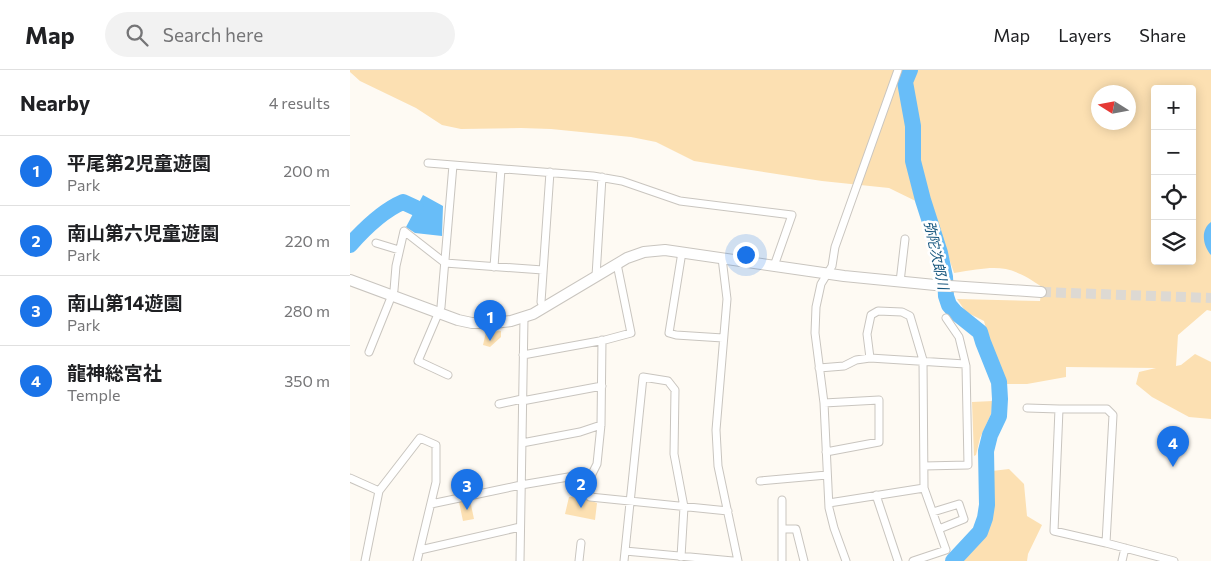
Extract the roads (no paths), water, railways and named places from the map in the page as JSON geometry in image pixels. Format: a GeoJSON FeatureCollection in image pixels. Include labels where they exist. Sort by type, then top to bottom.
{"type":"FeatureCollection","features":[{"type":"Feature","properties":{"kind":"street"},"geometry":{"type":"LineString","coordinates":[[846,561],[834,528],[829,503],[824,403],[815,333],[816,308],[821,284],[832,266],[835,247],[898,70]]}},
{"type":"Feature","properties":{"kind":"street"},"geometry":{"type":"LineString","coordinates":[[428,163],[602,177],[622,181],[680,201],[792,215],[774,266]]}},
{"type":"Feature","properties":{"kind":"street"},"geometry":{"type":"LineString","coordinates":[[448,375],[418,361],[441,307],[453,165]]}},
{"type":"Feature","properties":{"kind":"street"},"geometry":{"type":"LineString","coordinates":[[494,267],[501,169]]}},
{"type":"Feature","properties":{"kind":"street"},"geometry":{"type":"LineString","coordinates":[[544,308],[541,302],[550,172]]}},
{"type":"Feature","properties":{"kind":"street"},"geometry":{"type":"LineString","coordinates":[[596,276],[602,177]]}},
{"type":"Feature","properties":{"kind":"street"},"geometry":{"type":"LineString","coordinates":[[369,352],[392,296],[404,230],[444,263],[543,270]]}},
{"type":"Feature","properties":{"kind":"street"},"geometry":{"type":"LineString","coordinates":[[900,282],[904,239]]}},
{"type":"Feature","properties":{"kind":"street"},"geometry":{"type":"LineString","coordinates":[[376,243],[400,250]]}},
{"type":"Feature","properties":{"kind":"street"},"geometry":{"type":"LineString","coordinates":[[351,282],[458,320],[483,323],[505,322],[524,318],[617,264],[636,254],[653,250],[682,252],[827,274],[900,282],[1041,292]]}},
{"type":"Feature","properties":{"kind":"street"},"geometry":{"type":"LineString","coordinates":[[682,252],[669,333],[676,336],[723,338]]}},
{"type":"Feature","properties":{"kind":"street"},"geometry":{"type":"LineString","coordinates":[[722,258],[727,299],[716,430],[718,466],[738,561]]}},
{"type":"Feature","properties":{"kind":"street"},"geometry":{"type":"LineString","coordinates":[[523,355],[631,333],[617,264]]}},
{"type":"Feature","properties":{"kind":"street"},"geometry":{"type":"LineString","coordinates":[[870,358],[867,334],[871,316],[878,311],[902,312],[910,316],[923,360],[924,488],[946,550],[913,561]]}},
{"type":"Feature","properties":{"kind":"street"},"geometry":{"type":"LineString","coordinates":[[520,561],[524,318]]}},
{"type":"Feature","properties":{"kind":"street"},"geometry":{"type":"LineString","coordinates":[[924,466],[968,465],[965,364],[959,337],[946,318]]}},
{"type":"Feature","properties":{"kind":"street"},"geometry":{"type":"LineString","coordinates":[[602,340],[601,425],[597,464],[589,480],[590,497],[728,512]]}},
{"type":"Feature","properties":{"kind":"street"},"geometry":{"type":"LineString","coordinates":[[819,368],[844,366],[856,360],[870,358],[965,364]]}},
{"type":"Feature","properties":{"kind":"street"},"geometry":{"type":"LineString","coordinates":[[624,561],[643,377],[668,381],[675,390],[674,454],[684,507],[681,557]]}},
{"type":"Feature","properties":{"kind":"street"},"geometry":{"type":"LineString","coordinates":[[500,404],[602,386]]}},
{"type":"Feature","properties":{"kind":"street"},"geometry":{"type":"LineString","coordinates":[[824,403],[879,400],[879,442],[826,452]]}},
{"type":"Feature","properties":{"kind":"street"},"geometry":{"type":"LineString","coordinates":[[1027,408],[1107,409],[1113,415],[1106,543]]}},
{"type":"Feature","properties":{"kind":"street"},"geometry":{"type":"LineString","coordinates":[[1059,409],[1054,531],[1174,561]]}},
{"type":"Feature","properties":{"kind":"street"},"geometry":{"type":"LineString","coordinates":[[522,443],[580,432],[601,425]]}},
{"type":"Feature","properties":{"kind":"street"},"geometry":{"type":"LineString","coordinates":[[366,561],[379,491],[420,438],[436,445],[436,482],[417,561]]}},
{"type":"Feature","properties":{"kind":"street"},"geometry":{"type":"LineString","coordinates":[[431,504],[521,485],[592,473]]}},
{"type":"Feature","properties":{"kind":"street"},"geometry":{"type":"LineString","coordinates":[[760,481],[827,475]]}},
{"type":"Feature","properties":{"kind":"street"},"geometry":{"type":"LineString","coordinates":[[350,478],[379,491]]}},
{"type":"Feature","properties":{"kind":"street"},"geometry":{"type":"LineString","coordinates":[[829,503],[924,488]]}},
{"type":"Feature","properties":{"kind":"street"},"geometry":{"type":"LineString","coordinates":[[876,495],[898,561]]}},
{"type":"Feature","properties":{"kind":"street"},"geometry":{"type":"LineString","coordinates":[[782,500],[782,561]]}},
{"type":"Feature","properties":{"kind":"street"},"geometry":{"type":"LineString","coordinates":[[933,512],[959,504],[964,519],[939,529]]}},
{"type":"Feature","properties":{"kind":"street"},"geometry":{"type":"LineString","coordinates":[[420,550],[520,527]]}},
{"type":"Feature","properties":{"kind":"street"},"geometry":{"type":"LineString","coordinates":[[783,528],[796,529],[804,561]]}},
{"type":"Feature","properties":{"kind":"street"},"geometry":{"type":"LineString","coordinates":[[579,561],[581,543]]}},
{"type":"Feature","properties":{"kind":"street"},"geometry":{"type":"LineString","coordinates":[[1122,561],[1125,548]]}},
{"type":"Feature","properties":{"kind":"street"},"geometry":{"type":"LineString","coordinates":[[625,551],[733,561]]}},
{"type":"Feature","properties":{"kind":"water"},"geometry":{"type":"Polygon","coordinates":[[[423,195],[443,206],[442,236],[415,233],[406,227],[423,195]]]}},
{"type":"Feature","properties":{"kind":"water"},"geometry":{"type":"Polygon","coordinates":[[[1211,222],[1211,255],[1206,247],[1204,234],[1205,229],[1211,222]]]}},
{"type":"Feature","properties":{"kind":"waterway","name":"弥陀次郎川"},"geometry":{"type":"LineString","coordinates":[[910,70],[905,82],[913,126],[913,161],[940,253],[945,277],[946,296],[949,305],[955,312],[980,332],[999,382],[999,416],[990,435],[986,451],[987,505],[985,518],[980,532],[953,561]]}},
{"type":"Feature","properties":{"kind":"waterway"},"geometry":{"type":"LineString","coordinates":[[350,245],[374,220],[395,206],[403,202],[416,208]]}},
{"type":"Feature","properties":{"kind":"tunnel"},"geometry":{"type":"LineString","coordinates":[[1041,292],[1211,298]]}},
{"type":"Feature","properties":{"kind":"place","name":"平尾第2児童遊園"},"geometry":{"type":"Point","coordinates":[490,341]}},
{"type":"Feature","properties":{"kind":"place","name":"龍神総宮社"},"geometry":{"type":"Point","coordinates":[1173,467]}},
{"type":"Feature","properties":{"kind":"place","name":"南山第六児童遊園"},"geometry":{"type":"Point","coordinates":[581,508]}},
{"type":"Feature","properties":{"kind":"place","name":"南山第14遊園"},"geometry":{"type":"Point","coordinates":[467,510]}}]}
